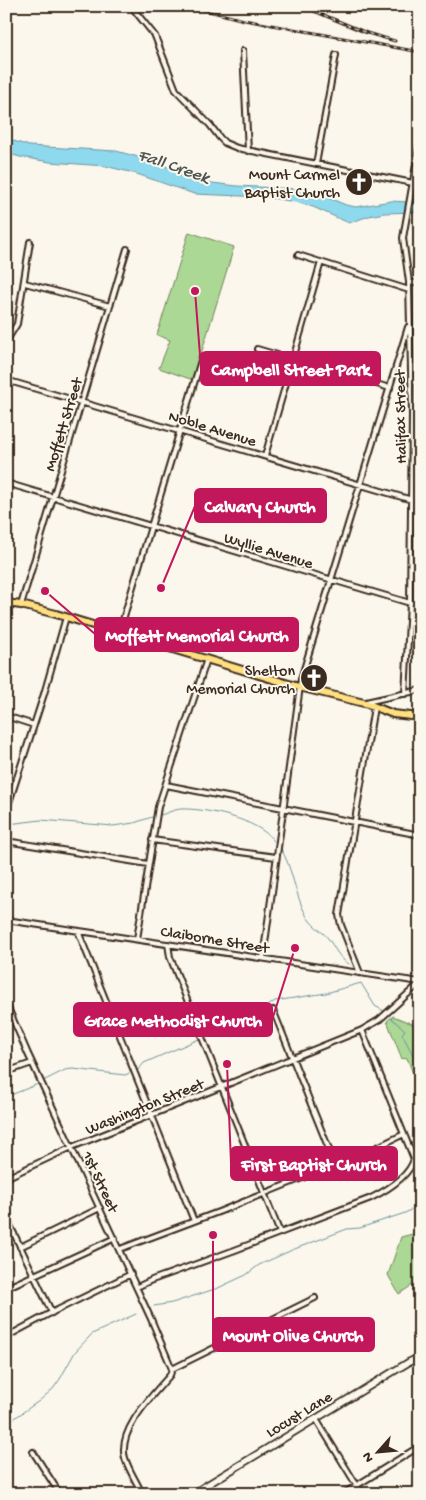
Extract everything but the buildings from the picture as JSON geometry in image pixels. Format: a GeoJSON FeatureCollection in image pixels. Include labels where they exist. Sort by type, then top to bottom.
{"type":"FeatureCollection","features":[{"type":"Feature","properties":{"kind":"main road"},"geometry":{"type":"LineString","coordinates":[[6,602],[66,617],[299,687],[362,703],[393,714],[420,717]]}},
{"type":"Feature","properties":{"kind":"street"},"geometry":{"type":"LineString","coordinates":[[135,10],[155,36],[164,55],[174,86],[181,97],[231,146],[413,183]]}},
{"type":"Feature","properties":{"kind":"street"},"geometry":{"type":"LineString","coordinates":[[243,51],[248,150]]}},
{"type":"Feature","properties":{"kind":"street"},"geometry":{"type":"LineString","coordinates":[[316,164],[336,55]]}},
{"type":"Feature","properties":{"kind":"street","name":"Halifax Street"},"geometry":{"type":"LineString","coordinates":[[405,694],[410,604],[412,500],[411,380],[408,327],[409,290],[403,246],[405,224],[420,142]]}},
{"type":"Feature","properties":{"kind":"street"},"geometry":{"type":"LineString","coordinates":[[6,342],[17,324],[30,242]]}},
{"type":"Feature","properties":{"kind":"street","name":"Moffett Street"},"geometry":{"type":"LineString","coordinates":[[21,605],[127,249]]}},
{"type":"Feature","properties":{"kind":"street"},"geometry":{"type":"LineString","coordinates":[[298,255],[409,290]]}},
{"type":"Feature","properties":{"kind":"street"},"geometry":{"type":"LineString","coordinates":[[265,456],[321,262]]}},
{"type":"Feature","properties":{"kind":"street"},"geometry":{"type":"LineString","coordinates":[[408,282],[420,284]]}},
{"type":"Feature","properties":{"kind":"street"},"geometry":{"type":"LineString","coordinates":[[25,283],[110,306]]}},
{"type":"Feature","properties":{"kind":"street"},"geometry":{"type":"LineString","coordinates":[[263,958],[299,687],[408,327]]}},
{"type":"Feature","properties":{"kind":"street"},"geometry":{"type":"LineString","coordinates":[[257,349],[390,388]]}},
{"type":"Feature","properties":{"kind":"street"},"geometry":{"type":"LineString","coordinates":[[119,633],[202,357]]}},
{"type":"Feature","properties":{"kind":"street","name":"Noble Avenue"},"geometry":{"type":"LineString","coordinates":[[6,380],[412,500]]}},
{"type":"Feature","properties":{"kind":"street"},"geometry":{"type":"LineString","coordinates":[[411,380],[420,380]]}},
{"type":"Feature","properties":{"kind":"street","name":"Wyllie Avenue"},"geometry":{"type":"LineString","coordinates":[[6,483],[410,604]]}},
{"type":"Feature","properties":{"kind":"street"},"geometry":{"type":"LineString","coordinates":[[410,604],[420,602]]}},
{"type":"Feature","properties":{"kind":"street"},"geometry":{"type":"LineString","coordinates":[[6,812],[54,663],[66,617]]}},
{"type":"Feature","properties":{"kind":"street"},"geometry":{"type":"LineString","coordinates":[[137,940],[158,807],[207,660]]}},
{"type":"Feature","properties":{"kind":"street"},"geometry":{"type":"LineString","coordinates":[[362,703],[420,690]]}},
{"type":"Feature","properties":{"kind":"street"},"geometry":{"type":"LineString","coordinates":[[360,973],[341,925],[339,915],[374,707]]}},
{"type":"Feature","properties":{"kind":"street"},"geometry":{"type":"LineString","coordinates":[[6,716],[34,725]]}},
{"type":"Feature","properties":{"kind":"street"},"geometry":{"type":"LineString","coordinates":[[412,717],[420,722]]}},
{"type":"Feature","properties":{"kind":"street"},"geometry":{"type":"LineString","coordinates":[[166,785],[420,835]]}},
{"type":"Feature","properties":{"kind":"street"},"geometry":{"type":"LineString","coordinates":[[152,840],[276,857]]}},
{"type":"Feature","properties":{"kind":"street"},"geometry":{"type":"LineString","coordinates":[[6,841],[148,864]]}},
{"type":"Feature","properties":{"kind":"street","name":"Claiborne Street"},"geometry":{"type":"LineString","coordinates":[[6,920],[420,983]]}},
{"type":"Feature","properties":{"kind":"street"},"geometry":{"type":"LineString","coordinates":[[78,930],[194,1221]]}},
{"type":"Feature","properties":{"kind":"street"},"geometry":{"type":"LineString","coordinates":[[168,944],[170,957],[280,1232]]}},
{"type":"Feature","properties":{"kind":"street","name":"Washington Street"},"geometry":{"type":"LineString","coordinates":[[6,1178],[72,1147],[362,1030],[379,1020],[420,983]]}},
{"type":"Feature","properties":{"kind":"street","name":"1st Street"},"geometry":{"type":"LineString","coordinates":[[6,1003],[32,1063],[120,1248],[172,1369]]}},
{"type":"Feature","properties":{"kind":"street"},"geometry":{"type":"LineString","coordinates":[[273,1010],[335,1164]]}},
{"type":"Feature","properties":{"kind":"street"},"geometry":{"type":"LineString","coordinates":[[137,1287],[378,1194],[397,1182],[414,1162],[362,1030]]}},
{"type":"Feature","properties":{"kind":"street"},"geometry":{"type":"LineString","coordinates":[[6,1072],[32,1063]]}},
{"type":"Feature","properties":{"kind":"street"},"geometry":{"type":"LineString","coordinates":[[120,1248],[194,1221],[369,1151],[404,1134]]}},
{"type":"Feature","properties":{"kind":"street"},"geometry":{"type":"LineString","coordinates":[[20,1247],[100,1208]]}},
{"type":"Feature","properties":{"kind":"street"},"geometry":{"type":"LineString","coordinates":[[6,1217],[52,1312]]}},
{"type":"Feature","properties":{"kind":"street"},"geometry":{"type":"LineString","coordinates":[[6,1288],[115,1238]]}},
{"type":"Feature","properties":{"kind":"street"},"geometry":{"type":"LineString","coordinates":[[6,1337],[52,1312],[131,1274]]}},
{"type":"Feature","properties":{"kind":"street"},"geometry":{"type":"LineString","coordinates":[[142,1494],[125,1458],[125,1438],[134,1420],[170,1375],[172,1369],[315,1298]]}},
{"type":"Feature","properties":{"kind":"street","name":"Locust Lane"},"geometry":{"type":"LineString","coordinates":[[192,1494],[420,1357]]}},
{"type":"Feature","properties":{"kind":"street"},"geometry":{"type":"LineString","coordinates":[[316,1419],[362,1494]]}},
{"type":"Feature","properties":{"kind":"street"},"geometry":{"type":"LineString","coordinates":[[343,1494],[420,1446]]}},
{"type":"Feature","properties":{"kind":"street"},"geometry":{"type":"LineString","coordinates":[[33,1452],[60,1494]]}},
{"type":"Feature","properties":{"kind":"green space"},"geometry":{"type":"Polygon","coordinates":[[[189,232],[234,247],[193,380],[159,368],[170,340],[157,335],[189,232]]]}},
{"type":"Feature","properties":{"kind":"green space"},"geometry":{"type":"Polygon","coordinates":[[[393,1016],[420,1027],[420,1091],[407,1058],[402,1059],[387,1021],[393,1016]]]}},
{"type":"Feature","properties":{"kind":"green space"},"geometry":{"type":"Polygon","coordinates":[[[420,1232],[420,1280],[399,1294],[388,1275],[401,1237],[420,1232]]]}},
{"type":"Feature","properties":{"kind":"water"},"geometry":{"type":"Polygon","coordinates":[[[6,136],[29,146],[116,151],[157,162],[204,182],[237,186],[298,189],[356,207],[391,201],[407,202],[420,199],[420,212],[384,213],[349,223],[313,207],[296,202],[265,197],[194,194],[134,173],[105,166],[50,162],[20,157],[6,153],[6,136]]]}},
{"type":"Feature","properties":{"kind":"waterway"},"geometry":{"type":"LineString","coordinates":[[161,815],[180,809],[191,809],[231,816],[256,827],[274,841]]}},
{"type":"Feature","properties":{"kind":"waterway"},"geometry":{"type":"LineString","coordinates":[[8,824],[41,820],[113,826],[134,823],[152,817]]}},
{"type":"Feature","properties":{"kind":"waterway"},"geometry":{"type":"LineString","coordinates":[[281,849],[308,919],[327,937],[342,959],[349,964]]}},
{"type":"Feature","properties":{"kind":"waterway"},"geometry":{"type":"LineString","coordinates":[[207,1037],[238,1027],[275,1001],[326,993],[361,983],[375,1006],[384,1011]]}},
{"type":"Feature","properties":{"kind":"waterway"},"geometry":{"type":"LineString","coordinates":[[391,1018],[405,1030],[402,1034],[420,1068]]}},
{"type":"Feature","properties":{"kind":"waterway"},"geometry":{"type":"LineString","coordinates":[[138,1070],[144,1063],[199,1039]]}},
{"type":"Feature","properties":{"kind":"waterway"},"geometry":{"type":"LineString","coordinates":[[43,1081],[65,1070],[73,1069],[125,1075],[130,1073]]}},
{"type":"Feature","properties":{"kind":"waterway"},"geometry":{"type":"LineString","coordinates":[[6,1097],[38,1084]]}},
{"type":"Feature","properties":{"kind":"waterway"},"geometry":{"type":"LineString","coordinates":[[154,1306],[172,1303],[218,1288],[246,1275],[259,1265],[292,1250],[347,1229],[360,1228],[405,1213],[420,1205]]}},
{"type":"Feature","properties":{"kind":"waterway"},"geometry":{"type":"LineString","coordinates":[[6,1424],[53,1389],[75,1352],[92,1334],[136,1314]]}},
{"type":"Feature","properties":{"kind":"railway"},"geometry":{"type":"LineString","coordinates":[[189,6],[244,20],[420,52]]}},
{"type":"Feature","properties":{"kind":"railway"},"geometry":{"type":"LineString","coordinates":[[302,6],[367,33],[395,41]]}},
{"type":"Feature","properties":{"kind":"place","name":"Mount Carmel Baptist Church"},"geometry":{"type":"Point","coordinates":[359,182]}},
{"type":"Feature","properties":{"kind":"place","name":"Campbell Street Park"},"geometry":{"type":"Point","coordinates":[195,291]}},
{"type":"Feature","properties":{"kind":"place","name":"Calvary Church"},"geometry":{"type":"Point","coordinates":[161,588]}},
{"type":"Feature","properties":{"kind":"place","name":"Moffett Memorial Church"},"geometry":{"type":"Point","coordinates":[45,591]}},
{"type":"Feature","properties":{"kind":"place","name":"Shelton Memorial Church"},"geometry":{"type":"Point","coordinates":[314,678]}},
{"type":"Feature","properties":{"kind":"place","name":"Grace Methodist Church"},"geometry":{"type":"Point","coordinates":[295,948]}},
{"type":"Feature","properties":{"kind":"place","name":"First Baptist Church"},"geometry":{"type":"Point","coordinates":[227,1064]}},
{"type":"Feature","properties":{"kind":"place","name":"Mount Olive Church"},"geometry":{"type":"Point","coordinates":[213,1235]}},
{"type":"Feature","properties":{"kind":"water label","name":"Fall Creek"},"geometry":{"type":"Point","coordinates":[174,165]}}]}
